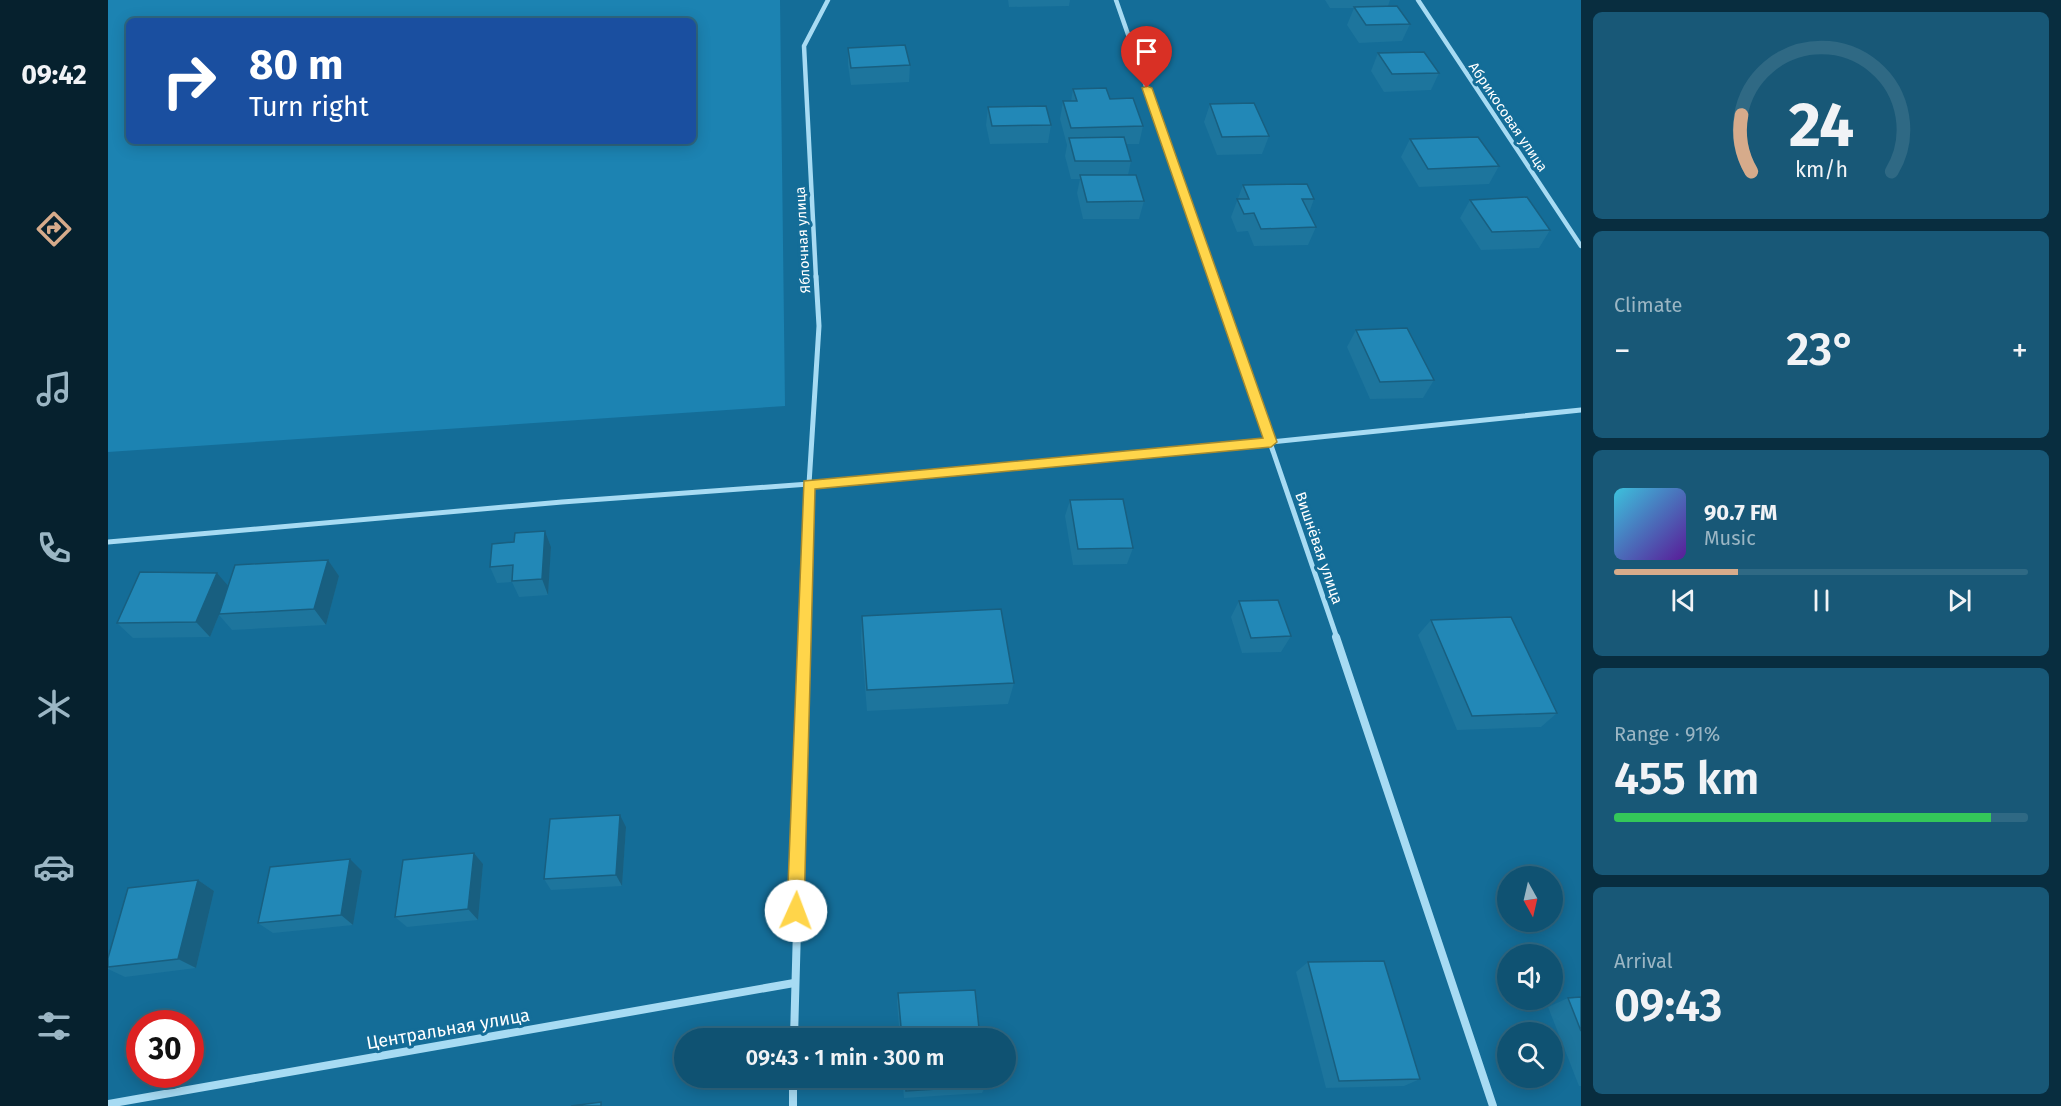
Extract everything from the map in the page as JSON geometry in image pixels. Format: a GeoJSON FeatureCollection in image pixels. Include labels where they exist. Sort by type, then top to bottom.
{"type":"FeatureCollection","features":[{"type":"Feature","properties":{"kind":"street","name":"Яблочная улица"},"geometry":{"type":"LineString","coordinates":[[794,1028],[809,484],[819,326],[804,46],[828,0]]}},
{"type":"Feature","properties":{"kind":"street","name":"Вишнёвая улица"},"geometry":{"type":"LineString","coordinates":[[1116,0],[1271,442],[1493,1106]]}},
{"type":"Feature","properties":{"kind":"street","name":"Абрикосовая улица"},"geometry":{"type":"LineString","coordinates":[[1418,0],[1581,246]]}},
{"type":"Feature","properties":{"kind":"street"},"geometry":{"type":"LineString","coordinates":[[108,542],[562,502],[809,484],[1271,442],[1581,410]]}},
{"type":"Feature","properties":{"kind":"street","name":"Центральная улица"},"geometry":{"type":"LineString","coordinates":[[108,1104],[794,983]]}},
{"type":"Feature","properties":{"kind":"street"},"geometry":{"type":"LineString","coordinates":[[793,1088],[793,1106]]}},
{"type":"Feature","properties":{"kind":"shaded area"},"geometry":{"type":"Polygon","coordinates":[[[108,0],[780,0],[785,406],[108,452],[108,0]]]}},
{"type":"Feature","properties":{"kind":"building"},"geometry":{"type":"Polygon","coordinates":[[[1397,6],[1410,24],[1366,25],[1354,7],[1397,6]]]}},
{"type":"Feature","properties":{"kind":"building"},"geometry":{"type":"Polygon","coordinates":[[[905,45],[910,65],[851,68],[848,48],[905,45]]]}},
{"type":"Feature","properties":{"kind":"building"},"geometry":{"type":"Polygon","coordinates":[[[1424,52],[1439,73],[1392,74],[1378,53],[1424,52]]]}},
{"type":"Feature","properties":{"kind":"building"},"geometry":{"type":"Polygon","coordinates":[[[1106,88],[1110,99],[1133,98],[1143,126],[1071,128],[1063,101],[1077,101],[1073,89],[1106,88]]]}},
{"type":"Feature","properties":{"kind":"building"},"geometry":{"type":"Polygon","coordinates":[[[1254,103],[1269,136],[1222,137],[1210,104],[1254,103]]]}},
{"type":"Feature","properties":{"kind":"building"},"geometry":{"type":"Polygon","coordinates":[[[1046,106],[1051,125],[992,126],[988,107],[1046,106]]]}},
{"type":"Feature","properties":{"kind":"building"},"geometry":{"type":"Polygon","coordinates":[[[1124,137],[1131,161],[1075,161],[1069,138],[1124,137]]]}},
{"type":"Feature","properties":{"kind":"building"},"geometry":{"type":"Polygon","coordinates":[[[1478,137],[1499,166],[1428,169],[1410,139],[1478,137]]]}},
{"type":"Feature","properties":{"kind":"building"},"geometry":{"type":"Polygon","coordinates":[[[1080,175],[1136,175],[1144,201],[1087,202],[1080,175]]]}},
{"type":"Feature","properties":{"kind":"building"},"geometry":{"type":"Polygon","coordinates":[[[1307,184],[1314,199],[1302,199],[1316,227],[1261,229],[1254,213],[1244,214],[1237,199],[1249,199],[1243,185],[1307,184]]]}},
{"type":"Feature","properties":{"kind":"building"},"geometry":{"type":"Polygon","coordinates":[[[1527,197],[1550,230],[1492,232],[1470,200],[1527,197]]]}},
{"type":"Feature","properties":{"kind":"building"},"geometry":{"type":"Polygon","coordinates":[[[1407,328],[1434,380],[1380,382],[1356,330],[1407,328]]]}},
{"type":"Feature","properties":{"kind":"building"},"geometry":{"type":"Polygon","coordinates":[[[1123,499],[1133,548],[1078,549],[1070,500],[1123,499]]]}},
{"type":"Feature","properties":{"kind":"building"},"geometry":{"type":"Polygon","coordinates":[[[545,531],[542,579],[512,581],[513,565],[490,567],[492,544],[514,542],[515,533],[545,531]]]}},
{"type":"Feature","properties":{"kind":"building"},"geometry":{"type":"Polygon","coordinates":[[[328,560],[314,609],[219,614],[235,565],[328,560]]]}},
{"type":"Feature","properties":{"kind":"building"},"geometry":{"type":"Polygon","coordinates":[[[140,572],[217,573],[196,622],[117,623],[140,572]]]}},
{"type":"Feature","properties":{"kind":"building"},"geometry":{"type":"Polygon","coordinates":[[[1278,600],[1291,636],[1251,638],[1239,601],[1278,600]]]}},
{"type":"Feature","properties":{"kind":"building"},"geometry":{"type":"Polygon","coordinates":[[[1001,609],[1014,683],[867,690],[862,616],[1001,609]]]}},
{"type":"Feature","properties":{"kind":"building"},"geometry":{"type":"Polygon","coordinates":[[[1511,617],[1557,713],[1472,716],[1431,620],[1511,617]]]}},
{"type":"Feature","properties":{"kind":"building"},"geometry":{"type":"Polygon","coordinates":[[[620,815],[616,875],[544,879],[550,819],[620,815]]]}},
{"type":"Feature","properties":{"kind":"building"},"geometry":{"type":"Polygon","coordinates":[[[474,853],[468,909],[395,917],[403,860],[474,853]]]}},
{"type":"Feature","properties":{"kind":"building"},"geometry":{"type":"Polygon","coordinates":[[[350,859],[341,915],[258,923],[270,867],[350,859]]]}},
{"type":"Feature","properties":{"kind":"building"},"geometry":{"type":"Polygon","coordinates":[[[198,880],[178,959],[108,967],[108,958],[128,888],[198,880]]]}},
{"type":"Feature","properties":{"kind":"building"},"geometry":{"type":"Polygon","coordinates":[[[1384,961],[1420,1079],[1339,1081],[1308,962],[1384,961]]]}},
{"type":"Feature","properties":{"kind":"building"},"geometry":{"type":"Polygon","coordinates":[[[975,990],[979,1028],[901,1028],[898,993],[975,990]]]}},
{"type":"Feature","properties":{"kind":"building"},"geometry":{"type":"Polygon","coordinates":[[[1581,997],[1581,1031],[1568,998],[1581,997]]]}},
{"type":"Feature","properties":{"kind":"building"},"geometry":{"type":"Polygon","coordinates":[[[906,1088],[954,1088],[906,1091],[906,1088]]]}},
{"type":"Feature","properties":{"kind":"building"},"geometry":{"type":"Polygon","coordinates":[[[601,1102],[601,1106],[571,1106],[601,1102]]]}},
{"type":"Feature","properties":{"kind":"route"},"geometry":{"type":"LineString","coordinates":[[796,911],[809,484],[1271,442],[1147,88]]}}]}
